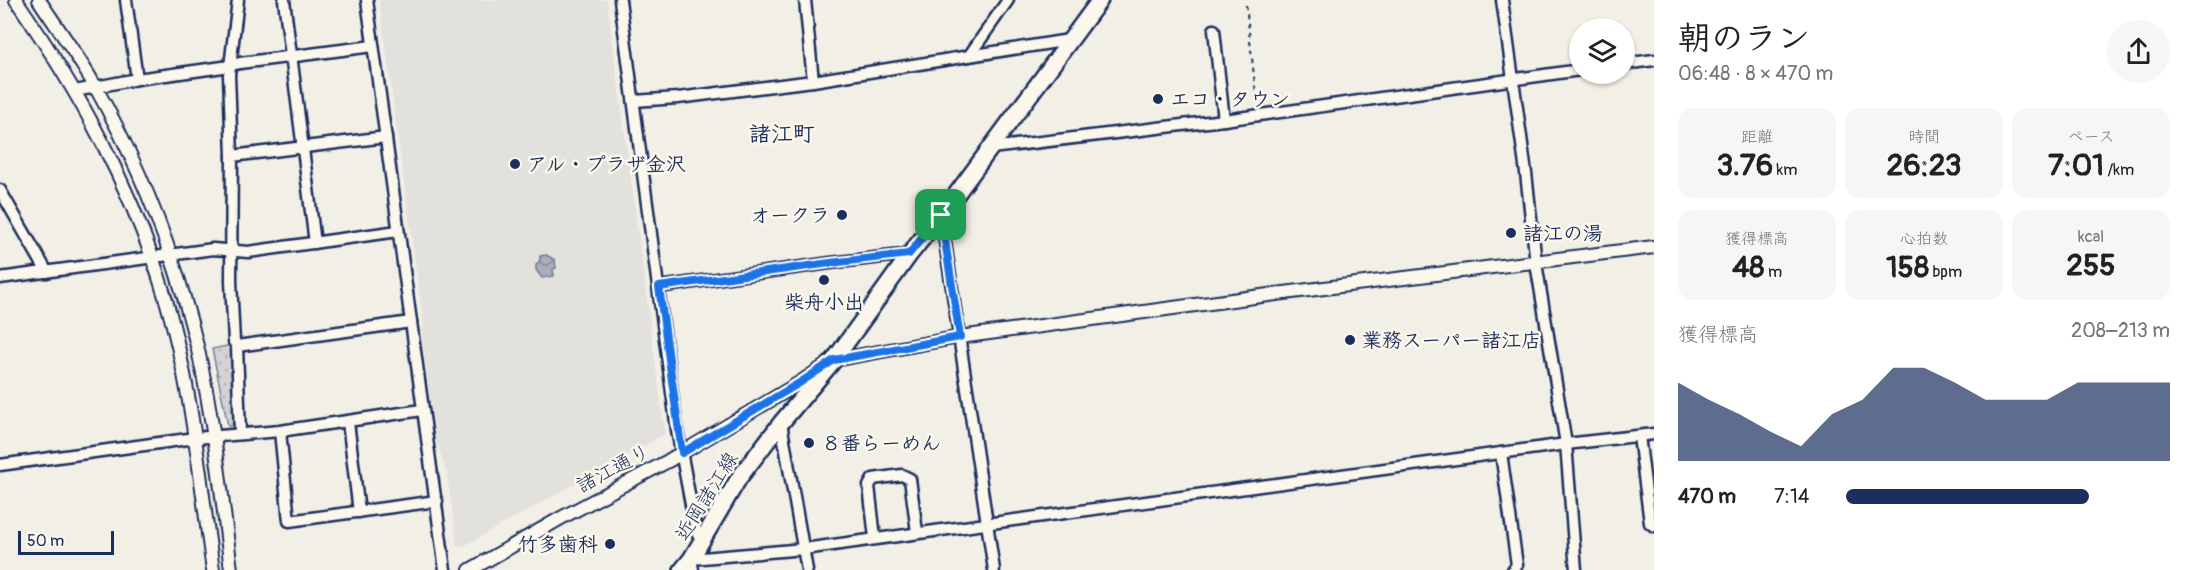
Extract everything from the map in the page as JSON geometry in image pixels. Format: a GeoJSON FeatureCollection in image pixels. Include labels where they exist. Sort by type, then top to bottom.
{"type":"FeatureCollection","features":[{"type":"Feature","properties":{"kind":"main road","name":"近岡諸江線"},"geometry":{"type":"LineString","coordinates":[[689,566],[739,478],[834,360],[909,254],[941,215],[1100,0]]}},
{"type":"Feature","properties":{"kind":"street"},"geometry":{"type":"LineString","coordinates":[[16,0],[75,91],[117,169],[152,257],[177,343],[195,438],[213,570]]}},
{"type":"Feature","properties":{"kind":"street"},"geometry":{"type":"LineString","coordinates":[[39,0],[95,86],[148,194],[171,255],[198,349],[214,437],[231,570]]}},
{"type":"Feature","properties":{"kind":"street"},"geometry":{"type":"LineString","coordinates":[[126,0],[137,79]]}},
{"type":"Feature","properties":{"kind":"street"},"geometry":{"type":"LineString","coordinates":[[238,0],[229,75],[232,156],[231,281],[234,342],[237,346],[240,434]]}},
{"type":"Feature","properties":{"kind":"street"},"geometry":{"type":"LineString","coordinates":[[284,0],[315,243]]}},
{"type":"Feature","properties":{"kind":"street"},"geometry":{"type":"LineString","coordinates":[[367,0],[422,410],[446,570]]}},
{"type":"Feature","properties":{"kind":"street"},"geometry":{"type":"LineString","coordinates":[[620,0],[682,453],[696,531],[702,540]]}},
{"type":"Feature","properties":{"kind":"street"},"geometry":{"type":"LineString","coordinates":[[805,0],[813,81]]}},
{"type":"Feature","properties":{"kind":"street"},"geometry":{"type":"LineString","coordinates":[[969,56],[1008,0]]}},
{"type":"Feature","properties":{"kind":"street"},"geometry":{"type":"LineString","coordinates":[[1502,0],[1536,263],[1566,444],[1575,570]]}},
{"type":"Feature","properties":{"kind":"street"},"geometry":{"type":"LineString","coordinates":[[1214,30],[1224,120]]}},
{"type":"Feature","properties":{"kind":"street"},"geometry":{"type":"LineString","coordinates":[[634,101],[678,98],[813,81],[1069,40]]}},
{"type":"Feature","properties":{"kind":"street"},"geometry":{"type":"LineString","coordinates":[[75,91],[137,79],[373,46]]}},
{"type":"Feature","properties":{"kind":"street"},"geometry":{"type":"LineString","coordinates":[[1635,63],[1654,60]]}},
{"type":"Feature","properties":{"kind":"street"},"geometry":{"type":"LineString","coordinates":[[991,148],[1224,120],[1569,71]]}},
{"type":"Feature","properties":{"kind":"street"},"geometry":{"type":"LineString","coordinates":[[232,156],[386,136]]}},
{"type":"Feature","properties":{"kind":"street"},"geometry":{"type":"LineString","coordinates":[[0,190],[47,272]]}},
{"type":"Feature","properties":{"kind":"street"},"geometry":{"type":"LineString","coordinates":[[941,215],[994,570]]}},
{"type":"Feature","properties":{"kind":"street"},"geometry":{"type":"LineString","coordinates":[[0,278],[213,249],[248,252],[398,231]]}},
{"type":"Feature","properties":{"kind":"street"},"geometry":{"type":"LineString","coordinates":[[834,360],[960,337],[1276,294],[1654,247]]}},
{"type":"Feature","properties":{"kind":"street"},"geometry":{"type":"LineString","coordinates":[[659,287],[819,264],[909,254]]}},
{"type":"Feature","properties":{"kind":"street"},"geometry":{"type":"LineString","coordinates":[[237,346],[411,322]]}},
{"type":"Feature","properties":{"kind":"street","name":"諸江通り"},"geometry":{"type":"LineString","coordinates":[[470,570],[682,453],[834,360]]}},
{"type":"Feature","properties":{"kind":"street"},"geometry":{"type":"LineString","coordinates":[[0,465],[195,438],[280,431],[422,410]]}},
{"type":"Feature","properties":{"kind":"street"},"geometry":{"type":"LineString","coordinates":[[348,422],[359,512]]}},
{"type":"Feature","properties":{"kind":"street"},"geometry":{"type":"LineString","coordinates":[[781,423],[807,570]]}},
{"type":"Feature","properties":{"kind":"street"},"geometry":{"type":"LineString","coordinates":[[280,431],[289,521],[437,501]]}},
{"type":"Feature","properties":{"kind":"street"},"geometry":{"type":"LineString","coordinates":[[689,566],[987,522],[1566,444],[1654,435]]}},
{"type":"Feature","properties":{"kind":"street"},"geometry":{"type":"LineString","coordinates":[[1639,436],[1650,523],[1654,526]]}},
{"type":"Feature","properties":{"kind":"street"},"geometry":{"type":"LineString","coordinates":[[1501,453],[1516,565],[1514,570]]}},
{"type":"Feature","properties":{"kind":"street"},"geometry":{"type":"LineString","coordinates":[[875,538],[868,486],[873,479],[902,475],[910,479],[917,532]]}},
{"type":"Feature","properties":{"kind":"path"},"geometry":{"type":"LineString","coordinates":[[1246,5],[1259,115]]}},
{"type":"Feature","properties":{"kind":"shaded area","name":"アル・プラザ金沢"},"geometry":{"type":"Polygon","coordinates":[[[379,0],[607,0],[665,434],[460,548],[457,545],[447,474],[435,437],[421,329],[424,327],[379,0]]]}},
{"type":"Feature","properties":{"kind":"shaded area"},"geometry":{"type":"Polygon","coordinates":[[[237,344],[242,425],[228,426],[212,349],[237,344]]]}},
{"type":"Feature","properties":{"kind":"water"},"geometry":{"type":"Polygon","coordinates":[[[546,255],[555,260],[556,268],[553,269],[554,276],[542,278],[536,270],[536,265],[540,256],[546,255]]]}},
{"type":"Feature","properties":{"kind":"place","name":"エコ・タウン"},"geometry":{"type":"Point","coordinates":[1158,99]}},
{"type":"Feature","properties":{"kind":"place","name":"アル・プラザ金沢"},"geometry":{"type":"Point","coordinates":[515,164]}},
{"type":"Feature","properties":{"kind":"place","name":"オークラ"},"geometry":{"type":"Point","coordinates":[842,215]}},
{"type":"Feature","properties":{"kind":"place","name":"諸江の湯"},"geometry":{"type":"Point","coordinates":[1511,233]}},
{"type":"Feature","properties":{"kind":"place","name":"柴舟小出"},"geometry":{"type":"Point","coordinates":[824,280]}},
{"type":"Feature","properties":{"kind":"place","name":"業務スーパー諸江店"},"geometry":{"type":"Point","coordinates":[1350,340]}},
{"type":"Feature","properties":{"kind":"place","name":"８番らーめん"},"geometry":{"type":"Point","coordinates":[809,443]}},
{"type":"Feature","properties":{"kind":"place","name":"竹多歯科"},"geometry":{"type":"Point","coordinates":[610,544]}},
{"type":"Feature","properties":{"kind":"district","name":"諸江町"},"geometry":{"type":"Point","coordinates":[782,133]}},
{"type":"Feature","properties":{"kind":"route"},"geometry":{"type":"LineString","coordinates":[[941,215],[960,337],[834,360],[682,453],[659,287],[909,254],[941,215]]}}]}
